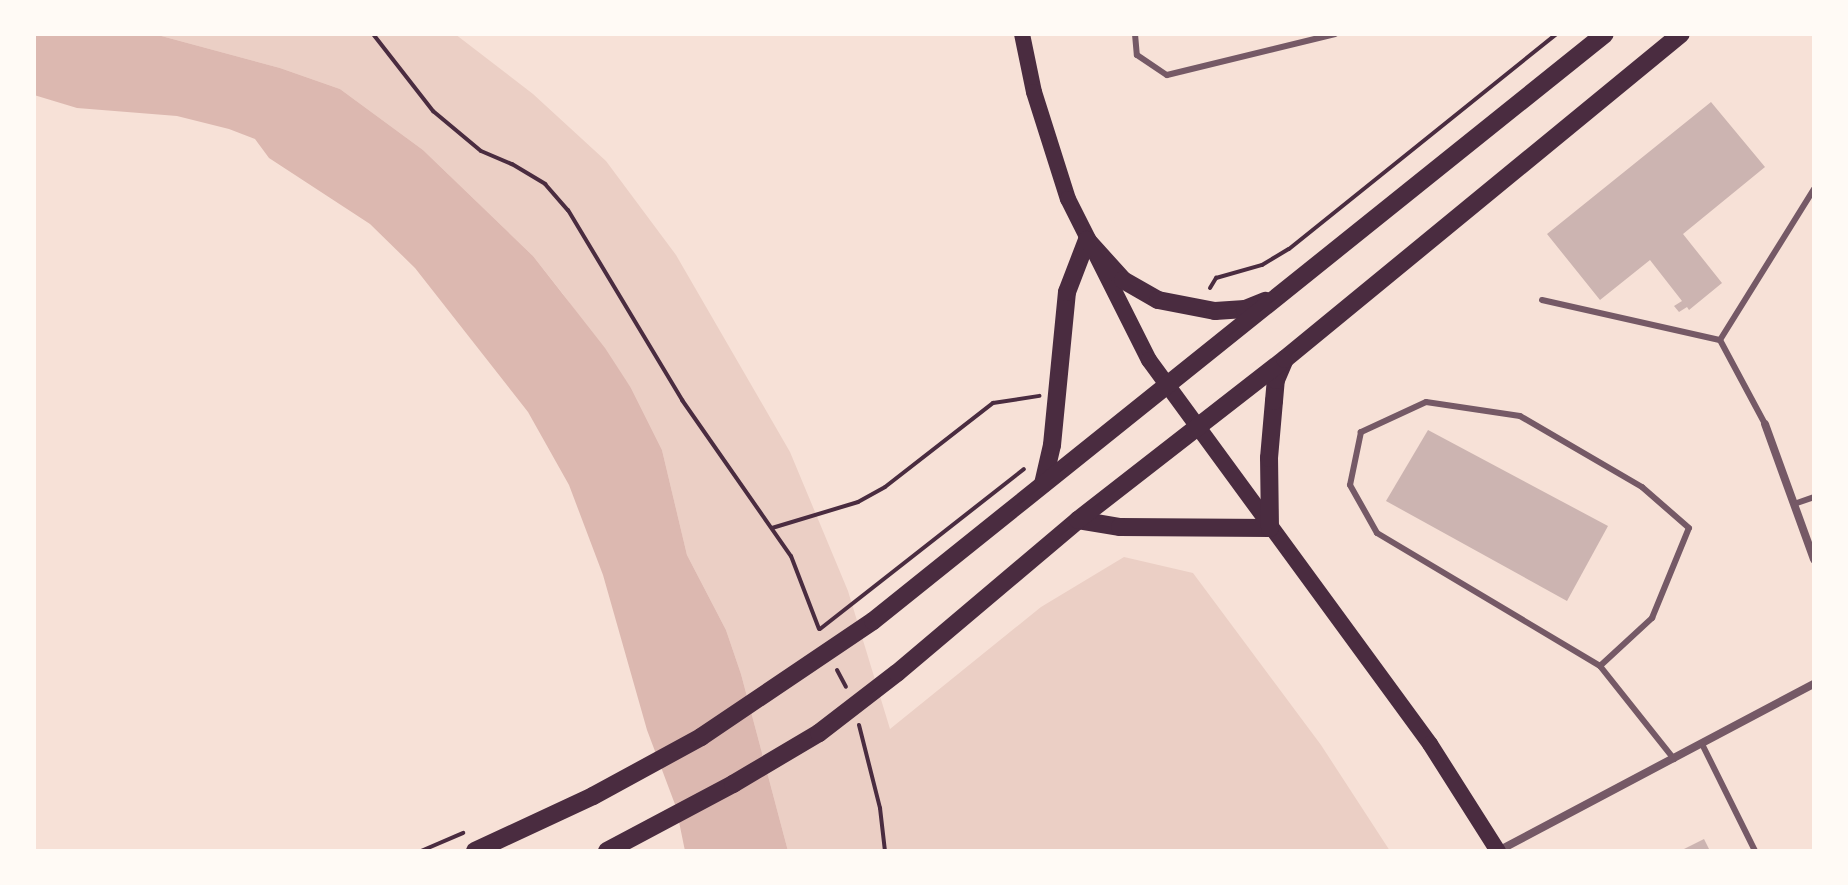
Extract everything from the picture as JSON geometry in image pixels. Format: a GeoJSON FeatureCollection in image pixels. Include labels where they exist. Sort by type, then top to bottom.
{"type":"FeatureCollection","features":[{"type":"Feature","properties":{"kind":"main road"},"geometry":{"type":"LineString","coordinates":[[1022,34],[1051,149],[1087,240],[1137,340],[1166,386],[1430,744],[1498,851]]}},
{"type":"Feature","properties":{"kind":"main road"},"geometry":{"type":"LineString","coordinates":[[475,851],[593,796],[701,737],[861,629],[1605,34]]}},
{"type":"Feature","properties":{"kind":"main road"},"geometry":{"type":"LineString","coordinates":[[607,851],[819,733],[962,620],[1078,520],[1285,359],[1681,34]]}},
{"type":"Feature","properties":{"kind":"main road"},"geometry":{"type":"LineString","coordinates":[[1087,240],[1123,280],[1158,300],[1185,308],[1215,311],[1245,309],[1279,296]]}},
{"type":"Feature","properties":{"kind":"main road"},"geometry":{"type":"LineString","coordinates":[[1043,484],[1059,395],[1059,345],[1067,292],[1087,240]]}},
{"type":"Feature","properties":{"kind":"main road"},"geometry":{"type":"LineString","coordinates":[[1270,528],[1269,458],[1274,401],[1276,380],[1285,359]]}},
{"type":"Feature","properties":{"kind":"main road"},"geometry":{"type":"LineString","coordinates":[[1078,520],[1120,527],[1270,528]]}},
{"type":"Feature","properties":{"kind":"street"},"geometry":{"type":"LineString","coordinates":[[1765,424],[1814,559]]}},
{"type":"Feature","properties":{"kind":"street"},"geometry":{"type":"LineString","coordinates":[[1498,851],[1814,684]]}},
{"type":"Feature","properties":{"kind":"lane"},"geometry":{"type":"LineString","coordinates":[[1135,34],[1137,55],[1167,75],[1335,34]]}},
{"type":"Feature","properties":{"kind":"lane"},"geometry":{"type":"LineString","coordinates":[[1295,34],[1296,44]]}},
{"type":"Feature","properties":{"kind":"lane"},"geometry":{"type":"LineString","coordinates":[[1720,340],[1814,189]]}},
{"type":"Feature","properties":{"kind":"lane"},"geometry":{"type":"LineString","coordinates":[[1542,300],[1720,340],[1765,424]]}},
{"type":"Feature","properties":{"kind":"lane"},"geometry":{"type":"LineString","coordinates":[[1600,666],[1652,618],[1689,528],[1642,487],[1520,416],[1426,402],[1361,432],[1350,485],[1377,533],[1600,666],[1674,759]]}},
{"type":"Feature","properties":{"kind":"lane"},"geometry":{"type":"LineString","coordinates":[[1794,504],[1814,497]]}},
{"type":"Feature","properties":{"kind":"lane"},"geometry":{"type":"LineString","coordinates":[[1702,744],[1755,851]]}},
{"type":"Feature","properties":{"kind":"path"},"geometry":{"type":"LineString","coordinates":[[373,34],[433,111],[481,151],[512,164],[545,184],[568,210],[682,400],[791,556],[821,634]]}},
{"type":"Feature","properties":{"kind":"path"},"geometry":{"type":"LineString","coordinates":[[1210,288],[1216,278],[1262,265],[1289,249],[1556,34]]}},
{"type":"Feature","properties":{"kind":"path"},"geometry":{"type":"LineString","coordinates":[[772,528],[847,506],[885,487],[993,403],[1021,396],[1045,396],[1044,406]]}},
{"type":"Feature","properties":{"kind":"path"},"geometry":{"type":"LineString","coordinates":[[814,634],[1028,466]]}},
{"type":"Feature","properties":{"kind":"path"},"geometry":{"type":"LineString","coordinates":[[831,659],[850,693]]}},
{"type":"Feature","properties":{"kind":"path"},"geometry":{"type":"LineString","coordinates":[[858,724],[880,808],[885,851]]}},
{"type":"Feature","properties":{"kind":"path"},"geometry":{"type":"LineString","coordinates":[[421,851],[464,833]]}},
{"type":"Feature","properties":{"kind":"shaded area"},"geometry":{"type":"Polygon","coordinates":[[[34,34],[154,34],[280,68],[340,89],[423,150],[533,256],[605,348],[631,388],[662,450],[687,555],[726,630],[741,674],[788,851],[685,851],[676,807],[647,730],[603,575],[569,485],[528,412],[415,268],[370,224],[269,158],[255,139],[177,116],[77,108],[34,95],[34,34]]]}},
{"type":"Feature","properties":{"kind":"shaded area"},"geometry":{"type":"Polygon","coordinates":[[[154,34],[455,34],[533,94],[606,161],[676,255],[790,452],[848,591],[890,729],[1041,607],[1124,557],[1193,573],[1321,745],[1390,851],[788,851],[741,674],[726,630],[687,555],[662,450],[631,388],[563,294],[533,256],[423,150],[340,89],[280,68],[154,34]]]}},
{"type":"Feature","properties":{"kind":"building"},"geometry":{"type":"Polygon","coordinates":[[[1711,102],[1765,167],[1683,234],[1722,283],[1689,310],[1687,307],[1679,312],[1674,306],[1682,301],[1650,260],[1600,300],[1547,234],[1711,102]]]}},
{"type":"Feature","properties":{"kind":"building"},"geometry":{"type":"Polygon","coordinates":[[[1428,430],[1608,526],[1567,601],[1386,501],[1428,430]]]}},
{"type":"Feature","properties":{"kind":"building"},"geometry":{"type":"Polygon","coordinates":[[[1704,839],[1710,851],[1680,851],[1704,839]]]}}]}
